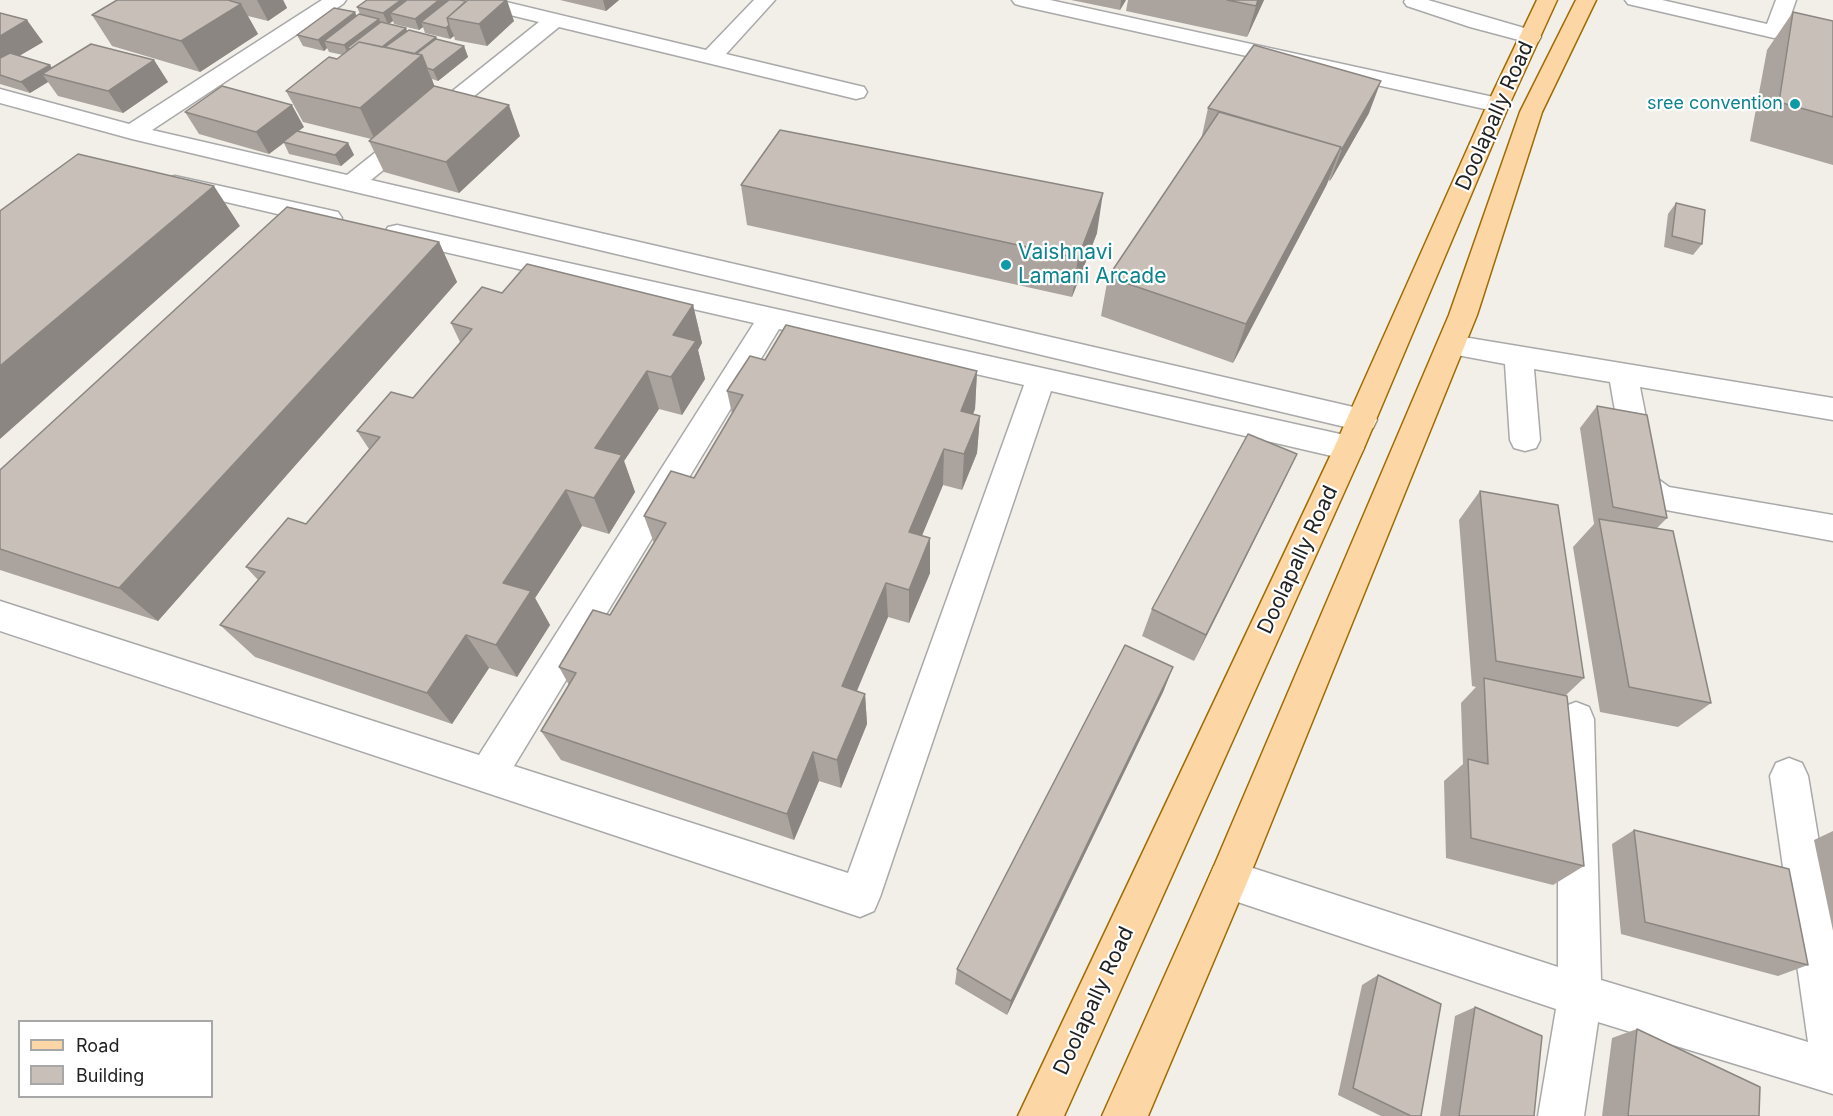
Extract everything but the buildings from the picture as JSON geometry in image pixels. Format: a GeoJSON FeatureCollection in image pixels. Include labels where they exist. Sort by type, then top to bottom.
{"type":"FeatureCollection","features":[{"type":"Feature","properties":{"kind":"main road","name":"Doolapally Road"},"geometry":{"type":"LineString","coordinates":[[1041,1116],[1355,434],[1498,105],[1547,0]]}},
{"type":"Feature","properties":{"kind":"main road","name":"Doolapally Road"},"geometry":{"type":"LineString","coordinates":[[1125,1116],[1228,880],[1467,304],[1531,112],[1586,0]]}},
{"type":"Feature","properties":{"kind":"street"},"geometry":{"type":"LineString","coordinates":[[132,132],[336,0]]}},
{"type":"Feature","properties":{"kind":"street"},"geometry":{"type":"LineString","coordinates":[[472,0],[856,92]]}},
{"type":"Feature","properties":{"kind":"street"},"geometry":{"type":"LineString","coordinates":[[710,58],[765,0]]}},
{"type":"Feature","properties":{"kind":"street"},"geometry":{"type":"LineString","coordinates":[[1022,0],[1498,105]]}},
{"type":"Feature","properties":{"kind":"street"},"geometry":{"type":"LineString","coordinates":[[1416,0],[1414,2],[1477,23],[1530,37]]}},
{"type":"Feature","properties":{"kind":"street"},"geometry":{"type":"LineString","coordinates":[[1635,0],[1784,35],[1786,0]]}},
{"type":"Feature","properties":{"kind":"street"},"geometry":{"type":"LineString","coordinates":[[1682,0],[1734,12],[1751,8]]}},
{"type":"Feature","properties":{"kind":"street"},"geometry":{"type":"LineString","coordinates":[[353,182],[554,21]]}},
{"type":"Feature","properties":{"kind":"street"},"geometry":{"type":"LineString","coordinates":[[256,30],[279,37]]}},
{"type":"Feature","properties":{"kind":"street"},"geometry":{"type":"LineString","coordinates":[[0,96],[132,132],[353,182],[1355,434]]}},
{"type":"Feature","properties":{"kind":"street"},"geometry":{"type":"LineString","coordinates":[[156,179],[1041,378],[1355,434]]}},
{"type":"Feature","properties":{"kind":"street"},"geometry":{"type":"LineString","coordinates":[[488,775],[772,317]]}},
{"type":"Feature","properties":{"kind":"street"},"geometry":{"type":"LineString","coordinates":[[1450,345],[1833,409]]}},
{"type":"Feature","properties":{"kind":"street"},"geometry":{"type":"LineString","coordinates":[[1519,356],[1525,440]]}},
{"type":"Feature","properties":{"kind":"street"},"geometry":{"type":"LineString","coordinates":[[1623,374],[1644,485],[1661,498],[1833,528]]}},
{"type":"Feature","properties":{"kind":"street"},"geometry":{"type":"LineString","coordinates":[[0,616],[860,897],[1041,378]]}},
{"type":"Feature","properties":{"kind":"street"},"geometry":{"type":"LineString","coordinates":[[1561,1116],[1580,995],[1576,719]]}},
{"type":"Feature","properties":{"kind":"street"},"geometry":{"type":"LineString","coordinates":[[1789,776],[1833,1060]]}},
{"type":"Feature","properties":{"kind":"street"},"geometry":{"type":"LineString","coordinates":[[1228,880],[1580,995],[1833,1072]]}},
{"type":"Feature","properties":{"kind":"place","name":"sree convention"},"geometry":{"type":"Point","coordinates":[1795,104]}},
{"type":"Feature","properties":{"kind":"place","name":"Vaishnavi Lamani Arcade"},"geometry":{"type":"Point","coordinates":[1006,265]}}]}
